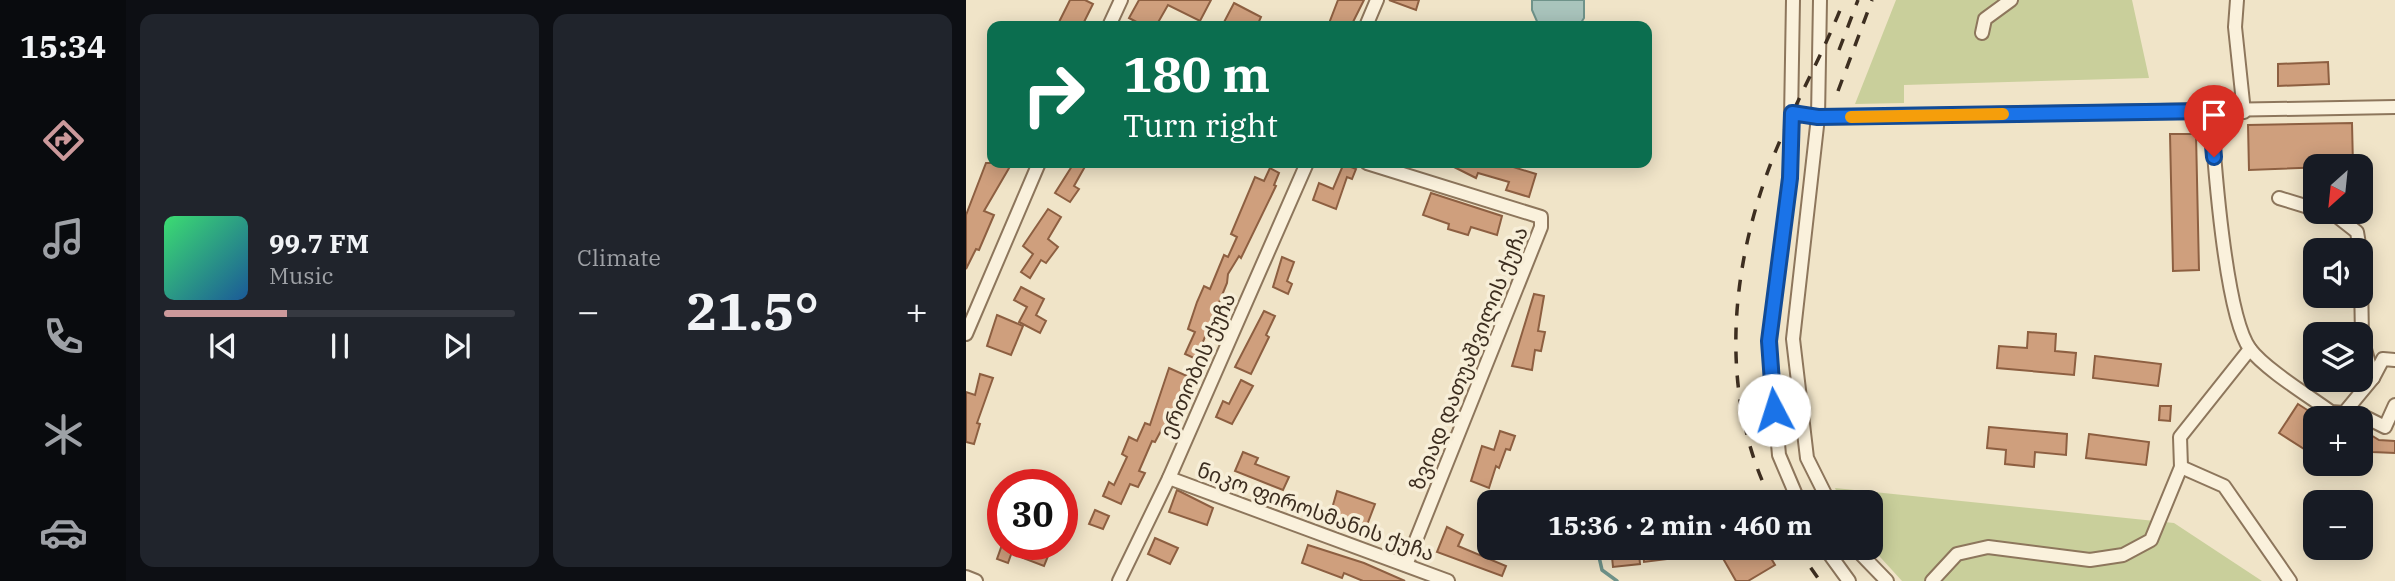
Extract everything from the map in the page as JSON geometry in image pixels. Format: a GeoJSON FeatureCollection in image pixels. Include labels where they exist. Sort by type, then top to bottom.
{"type":"FeatureCollection","features":[{"type":"Feature","properties":{"kind":"street"},"geometry":{"type":"LineString","coordinates":[[1111,21],[1121,0]]}},
{"type":"Feature","properties":{"kind":"street"},"geometry":{"type":"LineString","coordinates":[[1368,21],[1377,0]]}},
{"type":"Feature","properties":{"kind":"street"},"geometry":{"type":"LineString","coordinates":[[1793,0],[1790,178],[1769,341],[1779,455],[1794,490]]}},
{"type":"Feature","properties":{"kind":"street"},"geometry":{"type":"LineString","coordinates":[[1820,0],[1818,117],[1793,339],[1807,458],[1823,490]]}},
{"type":"Feature","properties":{"kind":"street"},"geometry":{"type":"LineString","coordinates":[[1982,33],[1985,19],[2011,0]]}},
{"type":"Feature","properties":{"kind":"street"},"geometry":{"type":"LineString","coordinates":[[2237,0],[2235,27],[2244,112]]}},
{"type":"Feature","properties":{"kind":"street"},"geometry":{"type":"LineString","coordinates":[[1792,113],[1818,117],[2244,112],[2395,107]]}},
{"type":"Feature","properties":{"kind":"street"},"geometry":{"type":"LineString","coordinates":[[2210,111],[2216,180],[2235,308],[2250,349],[2303,391]]}},
{"type":"Feature","properties":{"kind":"street"},"geometry":{"type":"LineString","coordinates":[[966,334],[1037,168]]}},
{"type":"Feature","properties":{"kind":"street","name":"ერთობის ქუჩა"},"geometry":{"type":"LineString","coordinates":[[1119,581],[1169,478],[1305,168]]}},
{"type":"Feature","properties":{"kind":"street","name":"ზვიად დათუაშვილის ქუჩა"},"geometry":{"type":"LineString","coordinates":[[1383,168],[1541,217],[1541,227],[1406,565]]}},
{"type":"Feature","properties":{"kind":"street"},"geometry":{"type":"LineString","coordinates":[[2279,198],[2303,205]]}},
{"type":"Feature","properties":{"kind":"street"},"geometry":{"type":"LineString","coordinates":[[2347,224],[2357,232],[2358,238]]}},
{"type":"Feature","properties":{"kind":"street"},"geometry":{"type":"LineString","coordinates":[[1932,581],[1957,554],[1988,547],[2090,560],[2123,555],[2151,540],[2180,467],[2180,437],[2250,349]]}},
{"type":"Feature","properties":{"kind":"street"},"geometry":{"type":"LineString","coordinates":[[2373,378],[2383,359],[2395,360]]}},
{"type":"Feature","properties":{"kind":"street"},"geometry":{"type":"LineString","coordinates":[[2305,392],[2330,412],[2344,413],[2361,392]]}},
{"type":"Feature","properties":{"kind":"street"},"geometry":{"type":"LineString","coordinates":[[2373,421],[2385,427],[2395,405]]}},
{"type":"Feature","properties":{"kind":"street"},"geometry":{"type":"LineString","coordinates":[[2180,467],[2224,486],[2290,581]]}},
{"type":"Feature","properties":{"kind":"street","name":"ნიკო ფიროსმანის ქუჩა"},"geometry":{"type":"LineString","coordinates":[[1169,478],[1448,581]]}},
{"type":"Feature","properties":{"kind":"street"},"geometry":{"type":"LineString","coordinates":[[1834,560],[1849,581]]}},
{"type":"Feature","properties":{"kind":"street"},"geometry":{"type":"LineString","coordinates":[[1867,560],[1887,581]]}},
{"type":"Feature","properties":{"kind":"street"},"geometry":{"type":"LineString","coordinates":[[966,577],[976,581]]}},
{"type":"Feature","properties":{"kind":"green space"},"geometry":{"type":"Polygon","coordinates":[[[1896,0],[2132,0],[2149,78],[1904,85],[1904,103],[1855,104],[1896,0]]]}},
{"type":"Feature","properties":{"kind":"green space"},"geometry":{"type":"Polygon","coordinates":[[[1883,493],[2174,523],[2262,581],[1902,581],[1883,560],[1883,493]]]}},
{"type":"Feature","properties":{"kind":"water"},"geometry":{"type":"Polygon","coordinates":[[[1532,0],[1584,0],[1582,21],[1537,21],[1532,10],[1532,0]]]}},
{"type":"Feature","properties":{"kind":"building"},"geometry":{"type":"Polygon","coordinates":[[[1070,0],[1085,0],[1093,4],[1084,21],[1060,21],[1070,0]]]}},
{"type":"Feature","properties":{"kind":"building"},"geometry":{"type":"Polygon","coordinates":[[[1139,0],[1211,0],[1200,21],[1168,5],[1159,21],[1135,21],[1129,18],[1139,0]]]}},
{"type":"Feature","properties":{"kind":"building"},"geometry":{"type":"Polygon","coordinates":[[[1338,0],[1364,0],[1354,21],[1330,21],[1338,0]]]}},
{"type":"Feature","properties":{"kind":"building"},"geometry":{"type":"Polygon","coordinates":[[[1389,0],[1419,0],[1416,10],[1389,0]]]}},
{"type":"Feature","properties":{"kind":"building"},"geometry":{"type":"Polygon","coordinates":[[[1234,3],[1261,17],[1259,21],[1225,21],[1234,3]]]}},
{"type":"Feature","properties":{"kind":"building"},"geometry":{"type":"Polygon","coordinates":[[[2328,62],[2329,84],[2278,86],[2278,64],[2328,62]]]}},
{"type":"Feature","properties":{"kind":"building"},"geometry":{"type":"Polygon","coordinates":[[[2352,123],[2353,154],[2303,154],[2303,168],[2249,170],[2248,125],[2352,123]]]}},
{"type":"Feature","properties":{"kind":"building"},"geometry":{"type":"Polygon","coordinates":[[[2170,134],[2196,134],[2199,270],[2173,271],[2170,134]]]}},
{"type":"Feature","properties":{"kind":"building"},"geometry":{"type":"Polygon","coordinates":[[[986,163],[987,168],[1009,168],[984,211],[994,215],[979,250],[976,249],[966,269],[966,215],[986,163]]]}},
{"type":"Feature","properties":{"kind":"building"},"geometry":{"type":"Polygon","coordinates":[[[1071,168],[1084,168],[1074,186],[1079,189],[1070,202],[1055,193],[1071,168]]]}},
{"type":"Feature","properties":{"kind":"building"},"geometry":{"type":"Polygon","coordinates":[[[1270,168],[1279,173],[1274,185],[1276,186],[1241,258],[1239,256],[1228,274],[1227,283],[1196,359],[1185,354],[1195,332],[1188,329],[1197,302],[1204,286],[1210,289],[1224,255],[1228,257],[1237,237],[1231,234],[1255,177],[1264,181],[1270,168]]]}},
{"type":"Feature","properties":{"kind":"building"},"geometry":{"type":"Polygon","coordinates":[[[1342,168],[1356,169],[1352,179],[1347,177],[1336,209],[1313,200],[1319,183],[1333,189],[1342,168]]]}},
{"type":"Feature","properties":{"kind":"building"},"geometry":{"type":"Polygon","coordinates":[[[1456,168],[1516,168],[1536,174],[1529,197],[1506,190],[1509,182],[1478,173],[1476,178],[1456,168]]]}},
{"type":"Feature","properties":{"kind":"building"},"geometry":{"type":"Polygon","coordinates":[[[1431,193],[1502,216],[1497,235],[1471,227],[1468,235],[1448,229],[1449,224],[1423,215],[1431,193]]]}},
{"type":"Feature","properties":{"kind":"building"},"geometry":{"type":"Polygon","coordinates":[[[1048,209],[1061,217],[1048,239],[1058,247],[1046,263],[1041,260],[1030,278],[1021,272],[1033,254],[1023,246],[1048,209]]]}},
{"type":"Feature","properties":{"kind":"building"},"geometry":{"type":"Polygon","coordinates":[[[1282,257],[1294,262],[1287,281],[1292,284],[1288,294],[1273,287],[1282,257]]]}},
{"type":"Feature","properties":{"kind":"building"},"geometry":{"type":"Polygon","coordinates":[[[1021,287],[1044,299],[1036,315],[1046,321],[1040,333],[1019,322],[1027,307],[1014,300],[1021,287]]]}},
{"type":"Feature","properties":{"kind":"building"},"geometry":{"type":"Polygon","coordinates":[[[1534,294],[1544,296],[1538,331],[1545,332],[1541,351],[1535,350],[1532,370],[1512,366],[1534,294]]]}},
{"type":"Feature","properties":{"kind":"building"},"geometry":{"type":"Polygon","coordinates":[[[1264,311],[1275,316],[1266,335],[1269,337],[1251,374],[1235,367],[1264,311]]]}},
{"type":"Feature","properties":{"kind":"building"},"geometry":{"type":"Polygon","coordinates":[[[997,315],[1023,326],[1011,355],[987,346],[997,315]]]}},
{"type":"Feature","properties":{"kind":"building"},"geometry":{"type":"Polygon","coordinates":[[[2028,332],[2056,334],[2055,351],[2076,353],[2074,375],[1997,368],[1999,346],[2027,348],[2028,332]]]}},
{"type":"Feature","properties":{"kind":"building"},"geometry":{"type":"Polygon","coordinates":[[[2095,356],[2161,364],[2158,386],[2093,378],[2095,356]]]}},
{"type":"Feature","properties":{"kind":"building"},"geometry":{"type":"Polygon","coordinates":[[[1169,368],[1187,376],[1167,428],[1163,427],[1155,442],[1152,441],[1139,471],[1145,473],[1138,487],[1130,484],[1121,504],[1103,496],[1109,482],[1114,485],[1127,457],[1122,454],[1129,437],[1137,441],[1145,423],[1150,425],[1169,368]]]}},
{"type":"Feature","properties":{"kind":"building"},"geometry":{"type":"Polygon","coordinates":[[[980,374],[993,378],[977,423],[980,424],[974,444],[966,442],[966,392],[975,395],[980,374]]]}},
{"type":"Feature","properties":{"kind":"building"},"geometry":{"type":"Polygon","coordinates":[[[1241,380],[1253,386],[1232,424],[1216,417],[1223,401],[1229,404],[1241,380]]]}},
{"type":"Feature","properties":{"kind":"building"},"geometry":{"type":"Polygon","coordinates":[[[2298,404],[2303,407],[2303,448],[2279,433],[2298,404]]]}},
{"type":"Feature","properties":{"kind":"building"},"geometry":{"type":"Polygon","coordinates":[[[2160,406],[2171,406],[2170,421],[2159,420],[2160,406]]]}},
{"type":"Feature","properties":{"kind":"building"},"geometry":{"type":"Polygon","coordinates":[[[1989,427],[2067,434],[2066,455],[2035,452],[2034,467],[2005,464],[2006,450],[1987,448],[1989,427]]]}},
{"type":"Feature","properties":{"kind":"building"},"geometry":{"type":"Polygon","coordinates":[[[1500,431],[1515,436],[1510,450],[1506,449],[1499,468],[1496,466],[1489,488],[1471,481],[1482,446],[1494,450],[1500,431]]]}},
{"type":"Feature","properties":{"kind":"building"},"geometry":{"type":"Polygon","coordinates":[[[2089,434],[2149,442],[2146,465],[2086,458],[2089,434]]]}},
{"type":"Feature","properties":{"kind":"building"},"geometry":{"type":"Polygon","coordinates":[[[2373,436],[2379,440],[2395,441],[2395,453],[2373,452],[2373,436]]]}},
{"type":"Feature","properties":{"kind":"building"},"geometry":{"type":"Polygon","coordinates":[[[1243,452],[1258,458],[1255,464],[1289,477],[1283,490],[1235,471],[1243,452]]]}},
{"type":"Feature","properties":{"kind":"building"},"geometry":{"type":"Polygon","coordinates":[[[1177,490],[1213,508],[1207,525],[1169,512],[1177,490]]]}},
{"type":"Feature","properties":{"kind":"building"},"geometry":{"type":"Polygon","coordinates":[[[1337,491],[1375,504],[1367,525],[1331,512],[1337,491]]]}},
{"type":"Feature","properties":{"kind":"building"},"geometry":{"type":"Polygon","coordinates":[[[1095,510],[1109,516],[1103,529],[1089,524],[1095,510]]]}},
{"type":"Feature","properties":{"kind":"building"},"geometry":{"type":"Polygon","coordinates":[[[1447,527],[1463,535],[1458,546],[1477,554],[1477,560],[1492,560],[1506,566],[1502,576],[1437,552],[1447,527]]]}},
{"type":"Feature","properties":{"kind":"building"},"geometry":{"type":"Polygon","coordinates":[[[1155,538],[1178,548],[1170,564],[1148,554],[1155,538]]]}},
{"type":"Feature","properties":{"kind":"building"},"geometry":{"type":"Polygon","coordinates":[[[1308,545],[1364,563],[1405,581],[1363,581],[1344,573],[1342,578],[1302,563],[1308,545]]]}},
{"type":"Feature","properties":{"kind":"building"},"geometry":{"type":"Polygon","coordinates":[[[1028,560],[1046,560],[1044,566],[1028,560]]]}},
{"type":"Feature","properties":{"kind":"building"},"geometry":{"type":"Polygon","coordinates":[[[1612,560],[1640,560],[1640,564],[1613,567],[1612,560]]]}},
{"type":"Feature","properties":{"kind":"building"},"geometry":{"type":"Polygon","coordinates":[[[1724,560],[1772,560],[1775,565],[1748,581],[1736,581],[1724,560]]]}},
{"type":"Feature","properties":{"kind":"waterway"},"geometry":{"type":"LineString","coordinates":[[1600,560],[1602,570],[1617,581]]}},
{"type":"Feature","properties":{"kind":"railway"},"geometry":{"type":"LineString","coordinates":[[1767,490],[1754,458],[1742,412],[1736,366],[1736,319],[1742,272],[1751,225],[1765,180],[1782,136],[1844,0]]}},
{"type":"Feature","properties":{"kind":"railway"},"geometry":{"type":"LineString","coordinates":[[1839,50],[1858,0]]}},
{"type":"Feature","properties":{"kind":"railway"},"geometry":{"type":"LineString","coordinates":[[1838,91],[1872,0]]}},
{"type":"Feature","properties":{"kind":"railway"},"geometry":{"type":"LineString","coordinates":[[1805,560],[1820,581]]}},
{"type":"Feature","properties":{"kind":"slow traffic"},"geometry":{"type":"LineString","coordinates":[[1851,117],[2003,114]]}},
{"type":"Feature","properties":{"kind":"route"},"geometry":{"type":"LineString","coordinates":[[1774,410],[1769,341],[1790,178],[1792,113],[1818,117],[2210,111],[2214,157]]}}]}
